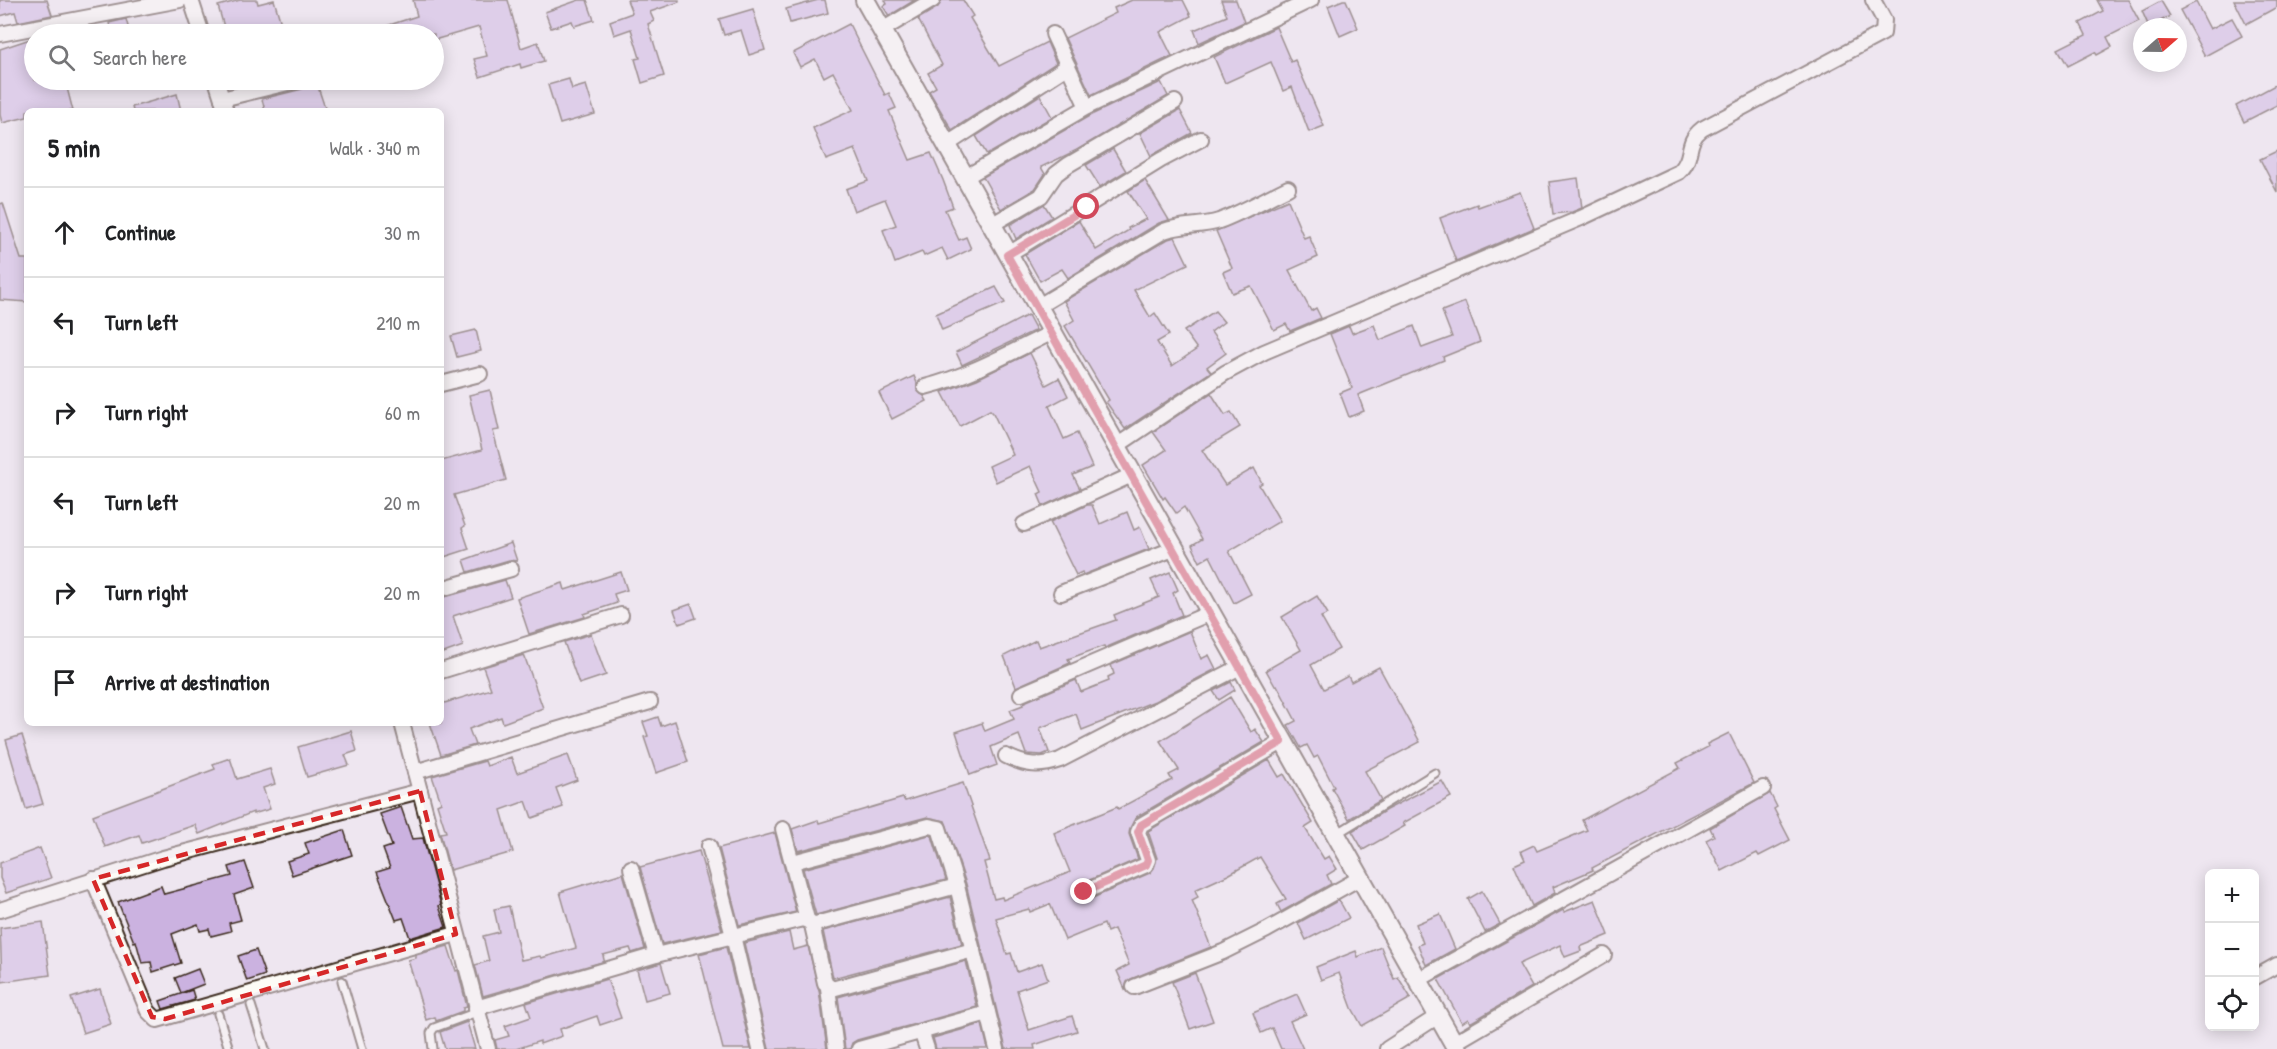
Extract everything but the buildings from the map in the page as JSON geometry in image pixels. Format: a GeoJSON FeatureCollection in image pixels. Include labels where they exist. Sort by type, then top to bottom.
{"type":"FeatureCollection","features":[{"type":"Feature","properties":{"kind":"street"},"geometry":{"type":"LineString","coordinates":[[53,24],[180,0]]}},
{"type":"Feature","properties":{"kind":"street"},"geometry":{"type":"LineString","coordinates":[[191,0],[199,24]]}},
{"type":"Feature","properties":{"kind":"street"},"geometry":{"type":"LineString","coordinates":[[864,0],[1456,1046],[1604,955]]}},
{"type":"Feature","properties":{"kind":"street"},"geometry":{"type":"LineString","coordinates":[[882,30],[933,0]]}},
{"type":"Feature","properties":{"kind":"street"},"geometry":{"type":"LineString","coordinates":[[964,178],[1088,107],[1311,0]]}},
{"type":"Feature","properties":{"kind":"street"},"geometry":{"type":"LineString","coordinates":[[1115,447],[1216,379],[1264,352],[1581,218],[1679,172],[1687,164],[1694,136],[1702,129],[1883,33],[1884,20],[1873,0]]}},
{"type":"Feature","properties":{"kind":"street"},"geometry":{"type":"LineString","coordinates":[[0,34],[24,29]]}},
{"type":"Feature","properties":{"kind":"street"},"geometry":{"type":"LineString","coordinates":[[1053,34],[1088,107]]}},
{"type":"Feature","properties":{"kind":"street"},"geometry":{"type":"LineString","coordinates":[[946,145],[1068,66]]}},
{"type":"Feature","properties":{"kind":"street"},"geometry":{"type":"LineString","coordinates":[[219,90],[224,105],[270,90]]}},
{"type":"Feature","properties":{"kind":"street"},"geometry":{"type":"LineString","coordinates":[[991,225],[1041,196],[1056,174],[1068,165],[1175,102]]}},
{"type":"Feature","properties":{"kind":"street"},"geometry":{"type":"LineString","coordinates":[[1007,255],[1161,160],[1201,139]]}},
{"type":"Feature","properties":{"kind":"street"},"geometry":{"type":"LineString","coordinates":[[1037,307],[1164,231],[1219,221],[1287,188]]}},
{"type":"Feature","properties":{"kind":"street"},"geometry":{"type":"LineString","coordinates":[[924,387],[948,381],[1051,333]]}},
{"type":"Feature","properties":{"kind":"street"},"geometry":{"type":"LineString","coordinates":[[444,383],[480,374]]}},
{"type":"Feature","properties":{"kind":"street"},"geometry":{"type":"LineString","coordinates":[[1024,524],[1132,475]]}},
{"type":"Feature","properties":{"kind":"street"},"geometry":{"type":"LineString","coordinates":[[1061,593],[1173,549]]}},
{"type":"Feature","properties":{"kind":"street"},"geometry":{"type":"LineString","coordinates":[[444,588],[511,569]]}},
{"type":"Feature","properties":{"kind":"street"},"geometry":{"type":"LineString","coordinates":[[1021,694],[1210,613]]}},
{"type":"Feature","properties":{"kind":"street"},"geometry":{"type":"LineString","coordinates":[[444,670],[621,615]]}},
{"type":"Feature","properties":{"kind":"street"},"geometry":{"type":"LineString","coordinates":[[1006,756],[1020,763],[1034,766],[1060,760],[1240,667]]}},
{"type":"Feature","properties":{"kind":"street"},"geometry":{"type":"LineString","coordinates":[[415,772],[650,702]]}},
{"type":"Feature","properties":{"kind":"street"},"geometry":{"type":"LineString","coordinates":[[403,726],[488,1049]]}},
{"type":"Feature","properties":{"kind":"street"},"geometry":{"type":"LineString","coordinates":[[1084,892],[1146,865],[1148,860],[1138,832],[1141,825],[1282,742]]}},
{"type":"Feature","properties":{"kind":"street"},"geometry":{"type":"LineString","coordinates":[[1418,980],[1763,788]]}},
{"type":"Feature","properties":{"kind":"street"},"geometry":{"type":"LineString","coordinates":[[0,910],[163,858],[420,791]]}},
{"type":"Feature","properties":{"kind":"street"},"geometry":{"type":"LineString","coordinates":[[793,862],[935,826],[942,833],[957,886],[997,1049]]}},
{"type":"Feature","properties":{"kind":"street"},"geometry":{"type":"LineString","coordinates":[[783,829],[828,988],[836,1049]]}},
{"type":"Feature","properties":{"kind":"street"},"geometry":{"type":"LineString","coordinates":[[709,846],[760,1049]]}},
{"type":"Feature","properties":{"kind":"street"},"geometry":{"type":"LineString","coordinates":[[631,868],[656,955]]}},
{"type":"Feature","properties":{"kind":"street"},"geometry":{"type":"LineString","coordinates":[[1134,987],[1223,952],[1360,878]]}},
{"type":"Feature","properties":{"kind":"street"},"geometry":{"type":"LineString","coordinates":[[93,879],[148,1011],[157,1020],[456,934]]}},
{"type":"Feature","properties":{"kind":"street"},"geometry":{"type":"LineString","coordinates":[[476,1010],[656,955],[803,918],[809,922],[957,886]]}},
{"type":"Feature","properties":{"kind":"street"},"geometry":{"type":"LineString","coordinates":[[828,988],[832,989],[973,951]]}},
{"type":"Feature","properties":{"kind":"street"},"geometry":{"type":"LineString","coordinates":[[2256,977],[2277,965]]}},
{"type":"Feature","properties":{"kind":"street"},"geometry":{"type":"LineString","coordinates":[[860,1049],[988,1013]]}},
{"type":"Feature","properties":{"kind":"street"},"geometry":{"type":"LineString","coordinates":[[1387,1049],[1438,1016]]}},
{"type":"Feature","properties":{"kind":"street"},"geometry":{"type":"LineString","coordinates":[[921,1032],[927,1049]]}},
{"type":"Feature","properties":{"kind":"lane"},"geometry":{"type":"LineString","coordinates":[[1335,834],[1435,773]]}},
{"type":"Feature","properties":{"kind":"lane"},"geometry":{"type":"LineString","coordinates":[[342,981],[362,1049]]}},
{"type":"Feature","properties":{"kind":"lane"},"geometry":{"type":"LineString","coordinates":[[251,1005],[264,1049]]}},
{"type":"Feature","properties":{"kind":"lane"},"geometry":{"type":"LineString","coordinates":[[433,1049],[431,1033],[434,1028],[476,1010]]}},
{"type":"Feature","properties":{"kind":"lane"},"geometry":{"type":"LineString","coordinates":[[218,1014],[229,1049]]}},
{"type":"Feature","properties":{"kind":"highlighted area"},"geometry":{"type":"Polygon","coordinates":[[[420,791],[456,934],[165,1019],[152,1017],[93,879],[420,791]]]}},
{"type":"Feature","properties":{"kind":"route"},"geometry":{"type":"LineString","coordinates":[[1084,892],[1146,865],[1148,860],[1138,836],[1141,825],[1282,742],[1007,255],[1087,207]]}}]}
